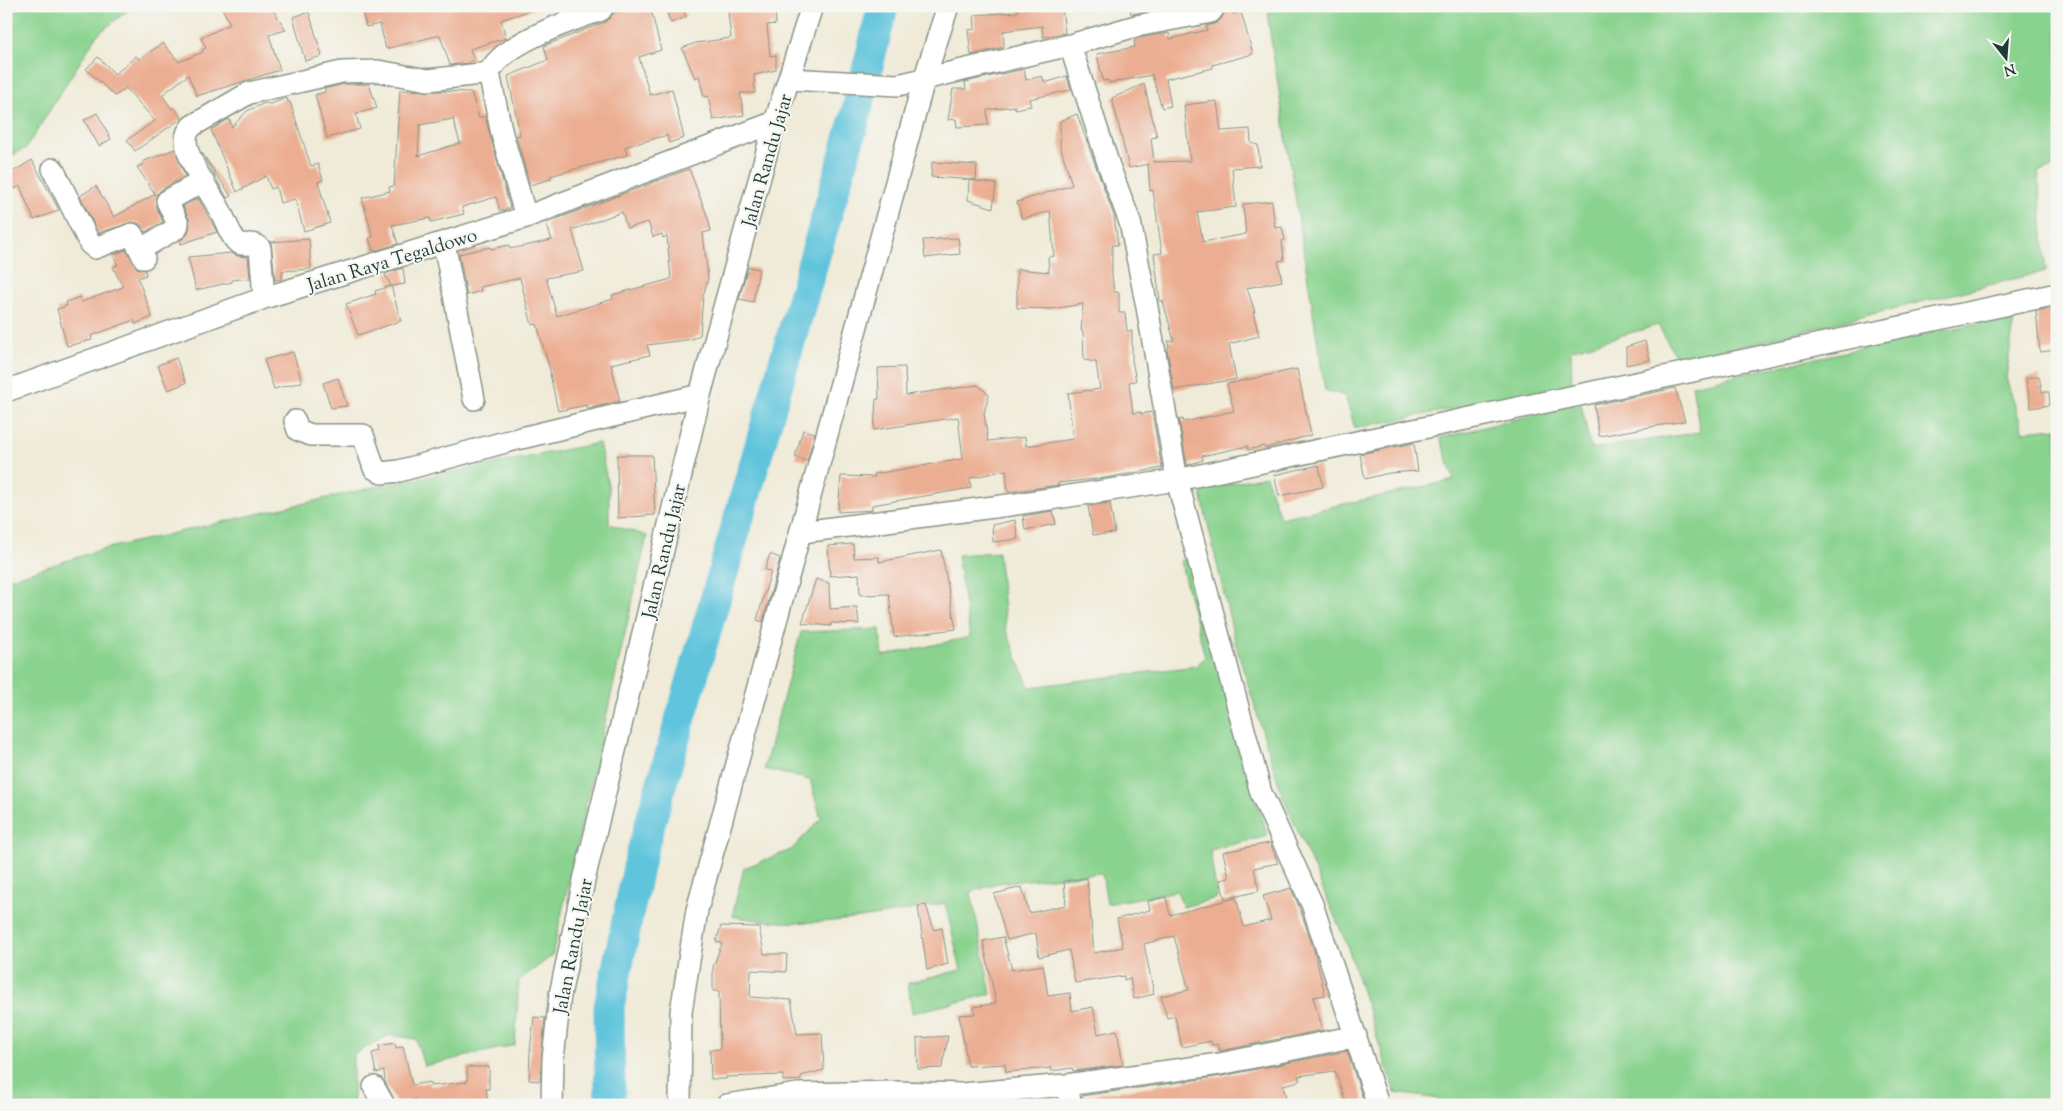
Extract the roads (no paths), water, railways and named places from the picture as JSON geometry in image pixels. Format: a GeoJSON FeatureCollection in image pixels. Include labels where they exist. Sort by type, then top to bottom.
{"type":"FeatureCollection","features":[{"type":"Feature","properties":{"kind":"street"},"geometry":{"type":"LineString","coordinates":[[526,217],[502,134],[489,73],[497,60],[507,52],[543,33],[601,10],[603,6]]}},
{"type":"Feature","properties":{"kind":"street","name":"Jalan Randu Jajar"},"geometry":{"type":"LineString","coordinates":[[552,1105],[553,1059],[560,995],[592,847],[700,395],[775,122],[812,6]]}},
{"type":"Feature","properties":{"kind":"street"},"geometry":{"type":"LineString","coordinates":[[680,1105],[681,1012],[697,910],[802,532],[924,80],[948,6]]}},
{"type":"Feature","properties":{"kind":"street"},"geometry":{"type":"LineString","coordinates":[[789,79],[898,85],[1070,45],[1136,26],[1211,12],[1215,6]]}},
{"type":"Feature","properties":{"kind":"street"},"geometry":{"type":"LineString","coordinates":[[1070,45],[1109,166],[1130,222],[1149,317],[1177,480],[1261,794],[1306,889],[1378,1105]]}},
{"type":"Feature","properties":{"kind":"street"},"geometry":{"type":"LineString","coordinates":[[264,298],[260,248],[253,243],[241,244],[236,242],[188,149],[187,132],[192,126],[249,93],[342,72],[378,71],[428,80],[489,73]]}},
{"type":"Feature","properties":{"kind":"street","name":"Jalan Raya Tegaldowo"},"geometry":{"type":"LineString","coordinates":[[6,391],[264,298],[526,217],[775,122]]}},
{"type":"Feature","properties":{"kind":"street"},"geometry":{"type":"LineString","coordinates":[[53,169],[90,244],[95,248],[132,234],[142,254],[176,228],[178,224],[166,201],[203,181]]}},
{"type":"Feature","properties":{"kind":"street"},"geometry":{"type":"LineString","coordinates":[[444,243],[474,399]]}},
{"type":"Feature","properties":{"kind":"street"},"geometry":{"type":"LineString","coordinates":[[802,532],[1009,505],[1177,480],[2057,294]]}},
{"type":"Feature","properties":{"kind":"street"},"geometry":{"type":"LineString","coordinates":[[295,421],[298,430],[303,433],[364,435],[374,468],[382,473],[399,471],[509,441],[700,395]]}},
{"type":"Feature","properties":{"kind":"street"},"geometry":{"type":"LineString","coordinates":[[727,1105],[798,1094],[896,1092],[1068,1095],[1356,1036]]}},
{"type":"Feature","properties":{"kind":"waterway"},"geometry":{"type":"LineString","coordinates":[[610,1105],[609,1007],[640,858],[855,118],[883,6]]}}]}
